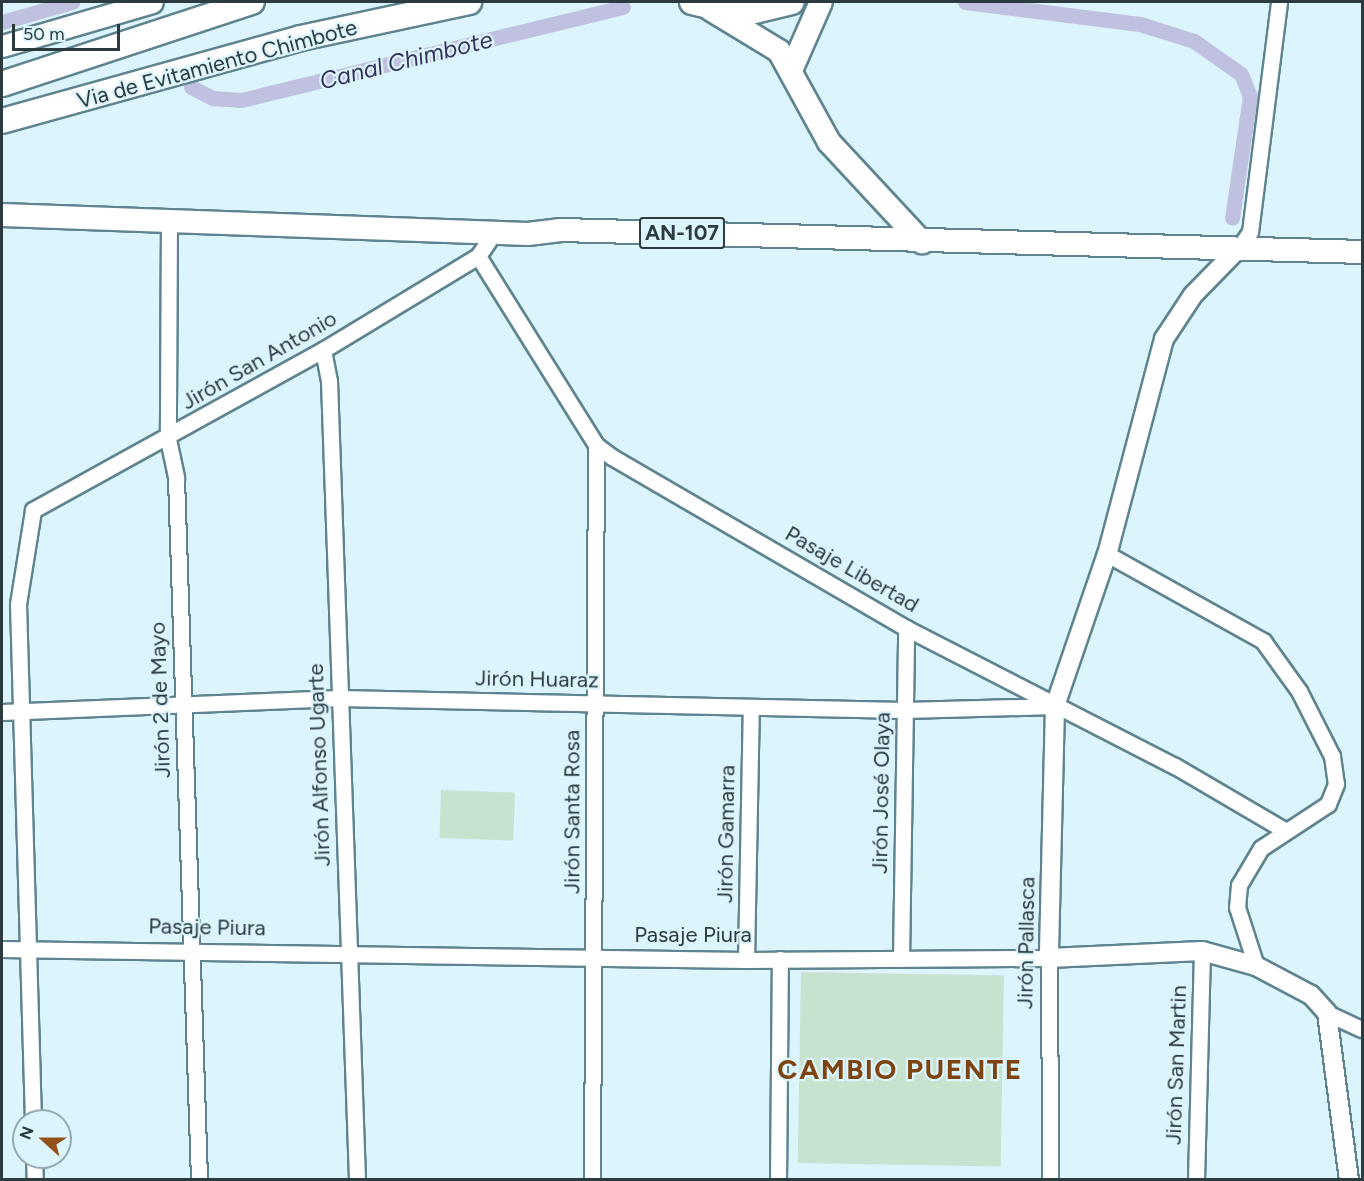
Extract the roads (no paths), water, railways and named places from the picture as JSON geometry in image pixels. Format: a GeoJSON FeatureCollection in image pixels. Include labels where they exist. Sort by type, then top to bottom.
{"type":"FeatureCollection","features":[{"type":"Feature","properties":{"kind":"highway","name":"Via de Evitamiento Chimbote"},"geometry":{"type":"LineString","coordinates":[[2,84],[252,2]]}},
{"type":"Feature","properties":{"kind":"highway","name":"Via de Evitamiento Chimbote"},"geometry":{"type":"LineString","coordinates":[[2,121],[301,38],[469,2]]}},
{"type":"Feature","properties":{"kind":"highway"},"geometry":{"type":"LineString","coordinates":[[701,5],[742,14],[792,2]]}},
{"type":"Feature","properties":{"kind":"main road"},"geometry":{"type":"LineString","coordinates":[[2,46],[152,2]]}},
{"type":"Feature","properties":{"kind":"main road"},"geometry":{"type":"LineString","coordinates":[[792,68],[821,2]]}},
{"type":"Feature","properties":{"kind":"main road"},"geometry":{"type":"LineString","coordinates":[[701,5],[779,51],[792,68],[829,142],[921,242]]}},
{"type":"Feature","properties":{"kind":"main road","name":"AN-107"},"geometry":{"type":"LineString","coordinates":[[2,215],[494,233],[1362,252]]}},
{"type":"Feature","properties":{"kind":"street"},"geometry":{"type":"LineString","coordinates":[[1238,249],[1250,232],[1279,2]]}},
{"type":"Feature","properties":{"kind":"street","name":"Jirón 2 de Mayo"},"geometry":{"type":"LineString","coordinates":[[169,220],[168,439],[176,478],[189,951],[198,1179]]}},
{"type":"Feature","properties":{"kind":"street","name":"Jirón San Antonio"},"geometry":{"type":"LineString","coordinates":[[19,711],[18,604],[33,510],[168,439],[323,350],[478,256],[494,233]]}},
{"type":"Feature","properties":{"kind":"street","name":"Jirón Pallasca"},"geometry":{"type":"LineString","coordinates":[[1050,1179],[1049,958],[1055,706],[1107,554],[1164,339],[1192,295],[1238,249]]}},
{"type":"Feature","properties":{"kind":"street","name":"Pasaje Libertad"},"geometry":{"type":"LineString","coordinates":[[478,256],[596,445],[906,628],[1195,777],[1284,830]]}},
{"type":"Feature","properties":{"kind":"street","name":"Jirón Alfonso Ugarte"},"geometry":{"type":"LineString","coordinates":[[323,350],[329,381],[357,1179]]}},
{"type":"Feature","properties":{"kind":"street","name":"Jirón Santa Rosa"},"geometry":{"type":"LineString","coordinates":[[592,1179],[596,445]]}},
{"type":"Feature","properties":{"kind":"street"},"geometry":{"type":"LineString","coordinates":[[1107,554],[1243,627],[1284,666],[1321,728],[1336,784],[1328,804],[1284,830],[1248,862],[1239,885],[1237,907],[1256,966]]}},
{"type":"Feature","properties":{"kind":"street","name":"Jirón José Olaya"},"geometry":{"type":"LineString","coordinates":[[901,959],[906,628]]}},
{"type":"Feature","properties":{"kind":"street","name":"Jirón Huaraz"},"geometry":{"type":"LineString","coordinates":[[19,711],[339,698],[904,710],[1055,706]]}},
{"type":"Feature","properties":{"kind":"street","name":"Jirón Gamarra"},"geometry":{"type":"LineString","coordinates":[[746,960],[751,708]]}},
{"type":"Feature","properties":{"kind":"street"},"geometry":{"type":"LineString","coordinates":[[2,712],[19,711],[33,1109]]}},
{"type":"Feature","properties":{"kind":"street","name":"Pasaje Piura"},"geometry":{"type":"LineString","coordinates":[[2,949],[746,960],[1049,958],[1202,951],[1256,966],[1311,995],[1327,1013],[1362,1029]]}},
{"type":"Feature","properties":{"kind":"street","name":"Jirón San Martin"},"geometry":{"type":"LineString","coordinates":[[1196,1179],[1202,951]]}},
{"type":"Feature","properties":{"kind":"street"},"geometry":{"type":"LineString","coordinates":[[778,1179],[780,959]]}},
{"type":"Feature","properties":{"kind":"street"},"geometry":{"type":"LineString","coordinates":[[1327,1013],[1349,1179]]}},
{"type":"Feature","properties":{"kind":"waterway","name":"Canal Chimbote"},"geometry":{"type":"LineString","coordinates":[[2,22],[72,2]]}},
{"type":"Feature","properties":{"kind":"waterway","name":"Canal Chimbote"},"geometry":{"type":"LineString","coordinates":[[965,2],[1140,24],[1194,41],[1241,74],[1250,96],[1232,218]]}},
{"type":"Feature","properties":{"kind":"waterway","name":"Canal Chimbote"},"geometry":{"type":"LineString","coordinates":[[191,87],[213,98],[241,100],[623,7]]}},
{"type":"Feature","properties":{"kind":"district","name":"CAMBIO PUENTE"},"geometry":{"type":"Point","coordinates":[900,1069]}}]}
